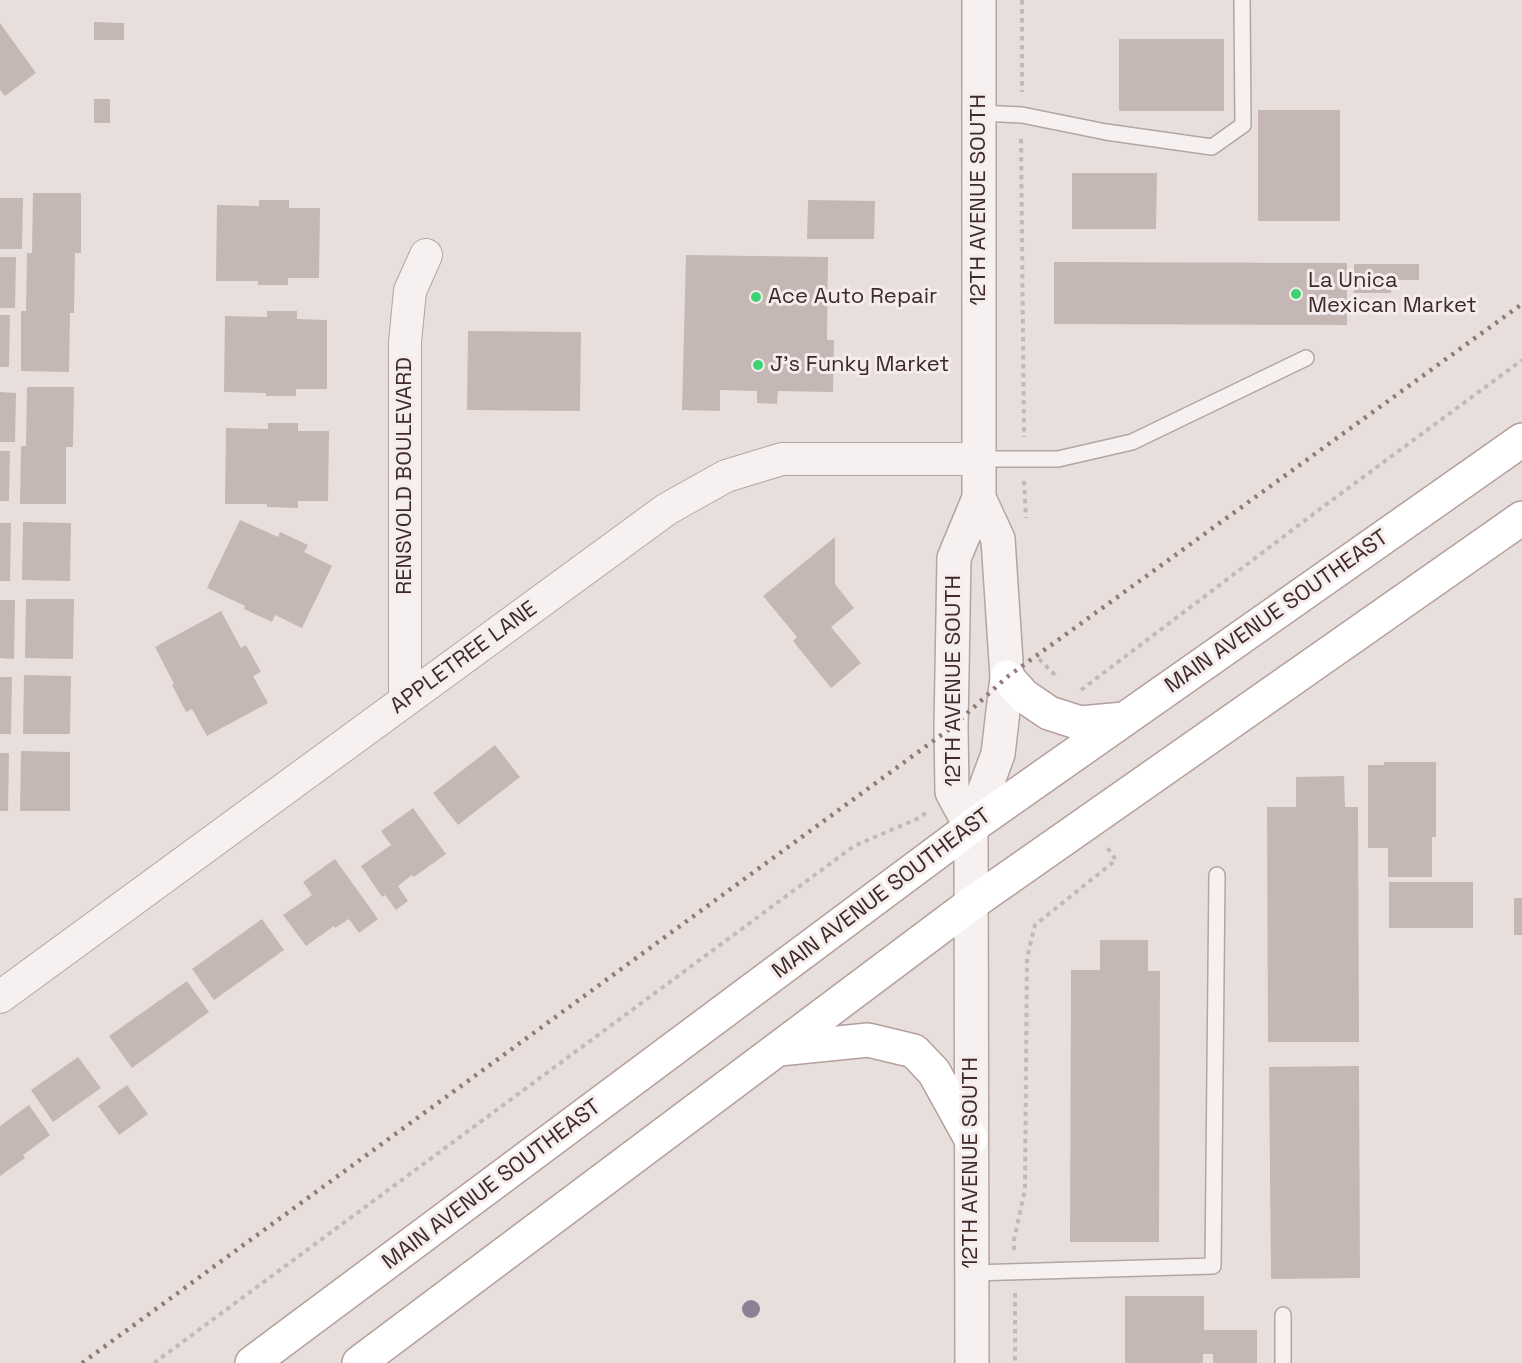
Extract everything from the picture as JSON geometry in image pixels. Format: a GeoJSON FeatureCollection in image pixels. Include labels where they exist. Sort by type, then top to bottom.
{"type":"FeatureCollection","features":[{"type":"Feature","properties":{"kind":"main road","name":"MAIN AVENUE SOUTHEAST"},"geometry":{"type":"LineString","coordinates":[[252,1363],[971,827],[1522,440]]}},
{"type":"Feature","properties":{"kind":"main road"},"geometry":{"type":"LineString","coordinates":[[359,1363],[971,904],[1522,518]]}},
{"type":"Feature","properties":{"kind":"main road"},"geometry":{"type":"LineString","coordinates":[[1007,677],[1024,696],[1049,713],[1080,723],[1124,719]]}},
{"type":"Feature","properties":{"kind":"main road"},"geometry":{"type":"LineString","coordinates":[[778,1049],[868,1040],[914,1051],[934,1072],[971,1138]]}},
{"type":"Feature","properties":{"kind":"street","name":"12TH AVENUE SOUTH"},"geometry":{"type":"LineString","coordinates":[[972,1363],[971,827],[952,792],[951,728],[954,558],[979,498],[979,0]]}},
{"type":"Feature","properties":{"kind":"street","name":"RENSVOLD BOULEVARD"},"geometry":{"type":"LineString","coordinates":[[405,700],[405,342],[410,291],[426,255]]}},
{"type":"Feature","properties":{"kind":"street","name":"APPLETREE LANE"},"geometry":{"type":"LineString","coordinates":[[0,997],[667,508],[726,476],[782,459],[979,459]]}},
{"type":"Feature","properties":{"kind":"street"},"geometry":{"type":"LineString","coordinates":[[971,827],[998,754],[1007,677],[998,539],[979,498]]}},
{"type":"Feature","properties":{"kind":"lane"},"geometry":{"type":"LineString","coordinates":[[979,113],[1022,115],[1106,132],[1212,147],[1243,125],[1242,0]]}},
{"type":"Feature","properties":{"kind":"lane"},"geometry":{"type":"LineString","coordinates":[[979,459],[1058,459],[1132,442],[1306,358]]}},
{"type":"Feature","properties":{"kind":"lane"},"geometry":{"type":"LineString","coordinates":[[972,1273],[1214,1266],[1217,875]]}},
{"type":"Feature","properties":{"kind":"lane"},"geometry":{"type":"LineString","coordinates":[[1283,1315],[1283,1363]]}},
{"type":"Feature","properties":{"kind":"path"},"geometry":{"type":"LineString","coordinates":[[1022,0],[1026,521]]}},
{"type":"Feature","properties":{"kind":"path"},"geometry":{"type":"LineString","coordinates":[[1074,695],[1320,508],[1522,360]]}},
{"type":"Feature","properties":{"kind":"path"},"geometry":{"type":"LineString","coordinates":[[1036,656],[1059,679]]}},
{"type":"Feature","properties":{"kind":"path"},"geometry":{"type":"LineString","coordinates":[[154,1363],[854,846],[919,818]]}},
{"type":"Feature","properties":{"kind":"path"},"geometry":{"type":"LineString","coordinates":[[1015,1363],[1014,1240],[1025,1189],[1027,958],[1035,925],[1116,860]]}},
{"type":"Feature","properties":{"kind":"building"},"geometry":{"type":"Polygon","coordinates":[[[94,22],[124,23],[124,40],[94,40],[94,22]]]}},
{"type":"Feature","properties":{"kind":"building"},"geometry":{"type":"Polygon","coordinates":[[[0,23],[36,73],[5,96],[0,90],[0,23]]]}},
{"type":"Feature","properties":{"kind":"building"},"geometry":{"type":"Polygon","coordinates":[[[1119,39],[1224,39],[1224,111],[1119,111],[1119,39]]]}},
{"type":"Feature","properties":{"kind":"building"},"geometry":{"type":"Polygon","coordinates":[[[94,99],[110,99],[110,123],[94,123],[94,99]]]}},
{"type":"Feature","properties":{"kind":"building"},"geometry":{"type":"Polygon","coordinates":[[[1258,110],[1340,110],[1340,221],[1258,221],[1258,110]]]}},
{"type":"Feature","properties":{"kind":"building"},"geometry":{"type":"Polygon","coordinates":[[[1072,173],[1157,173],[1156,229],[1072,229],[1072,173]]]}},
{"type":"Feature","properties":{"kind":"building"},"geometry":{"type":"Polygon","coordinates":[[[33,193],[81,193],[81,253],[75,253],[74,313],[70,313],[69,372],[21,371],[21,311],[26,311],[27,253],[32,253],[33,193]]]}},
{"type":"Feature","properties":{"kind":"building"},"geometry":{"type":"Polygon","coordinates":[[[0,198],[23,198],[22,249],[0,249],[0,198]]]}},
{"type":"Feature","properties":{"kind":"building"},"geometry":{"type":"Polygon","coordinates":[[[259,200],[289,200],[289,208],[320,208],[319,278],[288,278],[288,285],[258,285],[258,281],[216,281],[217,205],[259,206],[259,200]]]}},
{"type":"Feature","properties":{"kind":"building"},"geometry":{"type":"Polygon","coordinates":[[[808,200],[875,201],[874,239],[807,239],[808,200]]]}},
{"type":"Feature","properties":{"kind":"building"},"geometry":{"type":"Polygon","coordinates":[[[686,255],[828,257],[827,340],[834,340],[833,392],[778,391],[777,404],[757,403],[757,391],[720,390],[720,411],[682,410],[686,255]]]}},
{"type":"Feature","properties":{"kind":"building"},"geometry":{"type":"Polygon","coordinates":[[[0,257],[16,257],[15,308],[0,308],[0,257]]]}},
{"type":"Feature","properties":{"kind":"building"},"geometry":{"type":"Polygon","coordinates":[[[1054,262],[1347,263],[1347,325],[1054,324],[1054,262]]]}},
{"type":"Feature","properties":{"kind":"building"},"geometry":{"type":"Polygon","coordinates":[[[1354,264],[1419,264],[1419,280],[1391,280],[1391,293],[1354,293],[1354,264]]]}},
{"type":"Feature","properties":{"kind":"building"},"geometry":{"type":"Polygon","coordinates":[[[267,311],[297,311],[297,319],[327,320],[327,389],[296,389],[296,396],[224,392],[225,316],[267,317],[267,311]]]}},
{"type":"Feature","properties":{"kind":"building"},"geometry":{"type":"Polygon","coordinates":[[[0,315],[10,315],[9,367],[0,367],[0,315]]]}},
{"type":"Feature","properties":{"kind":"building"},"geometry":{"type":"Polygon","coordinates":[[[468,331],[581,332],[580,411],[467,410],[468,331]]]}},
{"type":"Feature","properties":{"kind":"building"},"geometry":{"type":"Polygon","coordinates":[[[27,387],[74,387],[73,447],[66,447],[66,504],[20,504],[21,446],[26,446],[27,387]]]}},
{"type":"Feature","properties":{"kind":"building"},"geometry":{"type":"Polygon","coordinates":[[[0,392],[16,393],[15,442],[0,442],[0,392]]]}},
{"type":"Feature","properties":{"kind":"building"},"geometry":{"type":"Polygon","coordinates":[[[268,423],[298,423],[298,431],[329,431],[328,501],[298,501],[298,508],[267,507],[267,504],[225,504],[226,428],[268,429],[268,423]]]}},
{"type":"Feature","properties":{"kind":"building"},"geometry":{"type":"Polygon","coordinates":[[[0,451],[10,451],[9,501],[0,501],[0,451]]]}},
{"type":"Feature","properties":{"kind":"building"},"geometry":{"type":"Polygon","coordinates":[[[240,520],[278,537],[280,532],[308,545],[304,552],[332,566],[302,628],[275,615],[272,622],[207,588],[240,520]]]}},
{"type":"Feature","properties":{"kind":"building"},"geometry":{"type":"Polygon","coordinates":[[[23,522],[71,523],[70,581],[22,580],[23,522]]]}},
{"type":"Feature","properties":{"kind":"building"},"geometry":{"type":"Polygon","coordinates":[[[0,523],[11,523],[10,581],[0,581],[0,523]]]}},
{"type":"Feature","properties":{"kind":"building"},"geometry":{"type":"Polygon","coordinates":[[[835,537],[835,584],[854,608],[831,627],[861,663],[831,688],[793,641],[797,637],[763,596],[835,537]]]}},
{"type":"Feature","properties":{"kind":"building"},"geometry":{"type":"Polygon","coordinates":[[[26,599],[74,599],[73,659],[25,658],[26,599]]]}},
{"type":"Feature","properties":{"kind":"building"},"geometry":{"type":"Polygon","coordinates":[[[0,600],[15,600],[14,659],[0,658],[0,600]]]}},
{"type":"Feature","properties":{"kind":"building"},"geometry":{"type":"Polygon","coordinates":[[[221,611],[241,648],[246,645],[261,672],[253,676],[268,703],[207,736],[192,709],[186,712],[155,647],[221,611]]]}},
{"type":"Feature","properties":{"kind":"building"},"geometry":{"type":"Polygon","coordinates":[[[24,675],[71,676],[70,734],[23,734],[24,675]]]}},
{"type":"Feature","properties":{"kind":"building"},"geometry":{"type":"Polygon","coordinates":[[[0,677],[12,677],[11,734],[0,734],[0,677]]]}},
{"type":"Feature","properties":{"kind":"building"},"geometry":{"type":"Polygon","coordinates":[[[495,745],[520,777],[458,825],[433,793],[495,745]]]}},
{"type":"Feature","properties":{"kind":"building"},"geometry":{"type":"Polygon","coordinates":[[[21,751],[70,752],[70,811],[20,811],[21,751]]]}},
{"type":"Feature","properties":{"kind":"building"},"geometry":{"type":"Polygon","coordinates":[[[0,753],[9,753],[8,811],[0,811],[0,753]]]}},
{"type":"Feature","properties":{"kind":"building"},"geometry":{"type":"Polygon","coordinates":[[[1384,762],[1436,762],[1436,837],[1432,837],[1432,877],[1388,877],[1388,848],[1368,848],[1368,765],[1384,765],[1384,762]]]}},
{"type":"Feature","properties":{"kind":"building"},"geometry":{"type":"Polygon","coordinates":[[[1344,776],[1345,807],[1358,807],[1359,1042],[1268,1042],[1267,807],[1296,807],[1296,777],[1344,776]]]}},
{"type":"Feature","properties":{"kind":"building"},"geometry":{"type":"Polygon","coordinates":[[[413,808],[446,854],[398,886],[408,901],[396,910],[385,895],[382,897],[361,866],[391,845],[381,831],[413,808]]]}},
{"type":"Feature","properties":{"kind":"building"},"geometry":{"type":"Polygon","coordinates":[[[335,859],[378,919],[359,933],[349,919],[335,928],[334,926],[306,946],[283,915],[312,895],[303,882],[335,859]]]}},
{"type":"Feature","properties":{"kind":"building"},"geometry":{"type":"Polygon","coordinates":[[[1389,882],[1473,882],[1473,928],[1389,928],[1389,882]]]}},
{"type":"Feature","properties":{"kind":"building"},"geometry":{"type":"Polygon","coordinates":[[[1514,898],[1522,898],[1522,935],[1514,935],[1514,898]]]}},
{"type":"Feature","properties":{"kind":"building"},"geometry":{"type":"Polygon","coordinates":[[[262,919],[284,950],[214,1000],[192,969],[262,919]]]}},
{"type":"Feature","properties":{"kind":"building"},"geometry":{"type":"Polygon","coordinates":[[[1100,940],[1148,940],[1148,971],[1160,971],[1159,1242],[1070,1242],[1071,970],[1100,970],[1100,940]]]}},
{"type":"Feature","properties":{"kind":"building"},"geometry":{"type":"Polygon","coordinates":[[[187,981],[209,1012],[132,1068],[109,1036],[187,981]]]}},
{"type":"Feature","properties":{"kind":"building"},"geometry":{"type":"Polygon","coordinates":[[[78,1057],[101,1088],[53,1122],[31,1090],[78,1057]]]}},
{"type":"Feature","properties":{"kind":"building"},"geometry":{"type":"Polygon","coordinates":[[[1359,1066],[1360,1278],[1271,1279],[1269,1067],[1359,1066]]]}},
{"type":"Feature","properties":{"kind":"building"},"geometry":{"type":"Polygon","coordinates":[[[127,1085],[148,1114],[119,1135],[98,1106],[127,1085]]]}},
{"type":"Feature","properties":{"kind":"building"},"geometry":{"type":"Polygon","coordinates":[[[29,1105],[50,1135],[23,1155],[25,1158],[0,1176],[0,1126],[29,1105]]]}},
{"type":"Feature","properties":{"kind":"building"},"geometry":{"type":"Polygon","coordinates":[[[1125,1296],[1204,1296],[1204,1330],[1257,1330],[1257,1363],[1213,1363],[1213,1354],[1203,1354],[1203,1363],[1125,1363],[1125,1296]]]}},
{"type":"Feature","properties":{"kind":"railway"},"geometry":{"type":"LineString","coordinates":[[82,1363],[951,728],[1007,677],[1522,304]]}},
{"type":"Feature","properties":{"kind":"place","name":"La Unica Mexican Market"},"geometry":{"type":"Point","coordinates":[1296,294]}},
{"type":"Feature","properties":{"kind":"place","name":"Ace Auto Repair"},"geometry":{"type":"Point","coordinates":[756,297]}},
{"type":"Feature","properties":{"kind":"place","name":"J's Funky Market"},"geometry":{"type":"Point","coordinates":[758,365]}}]}
